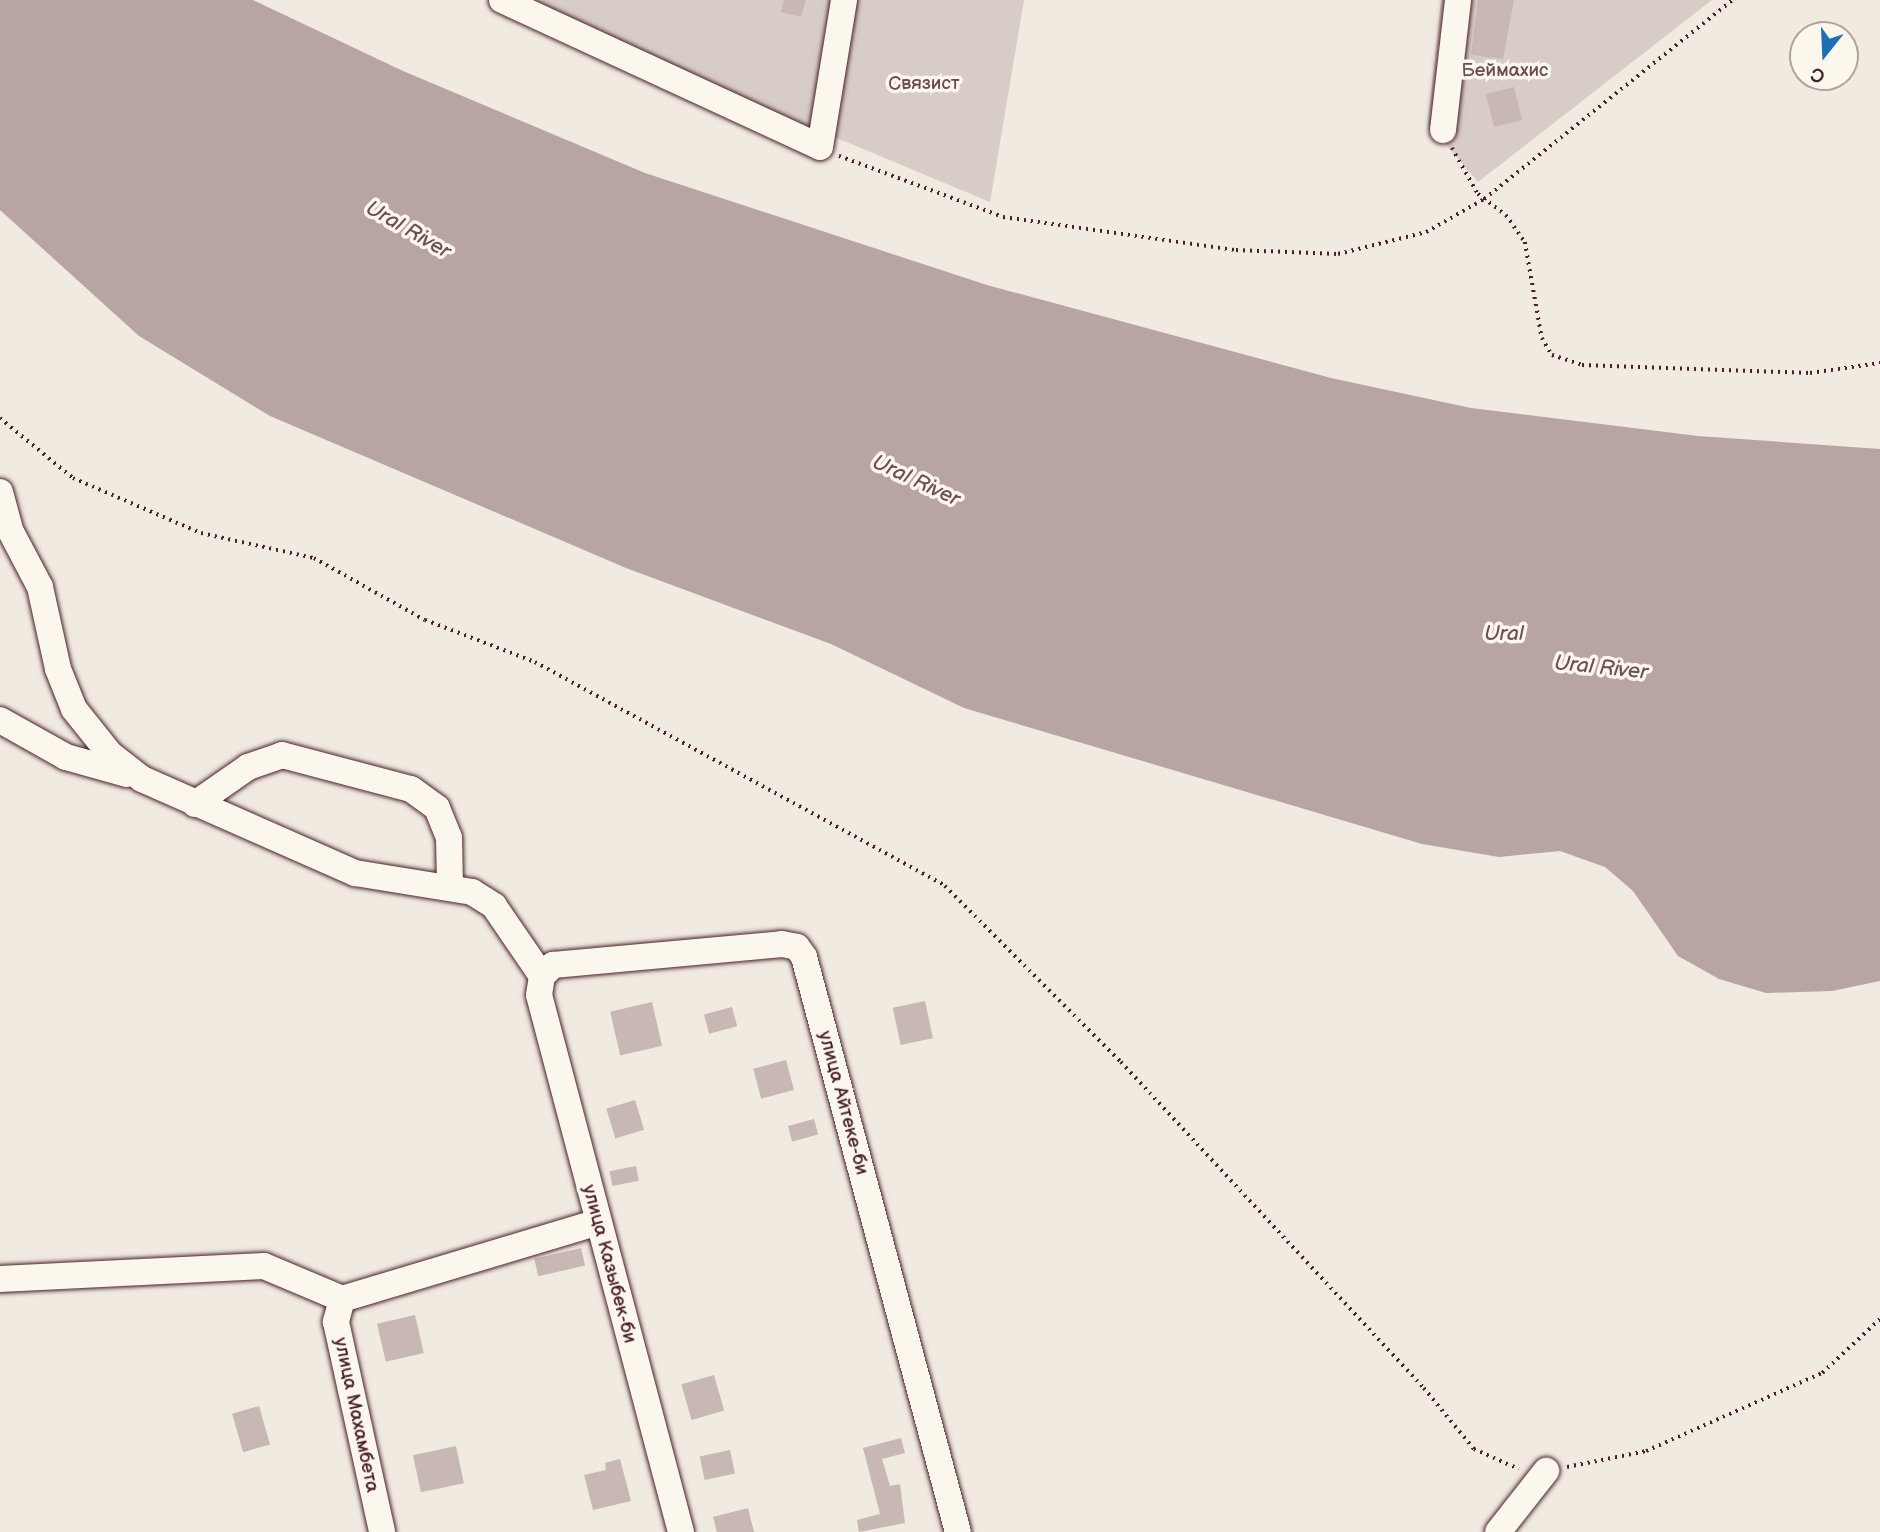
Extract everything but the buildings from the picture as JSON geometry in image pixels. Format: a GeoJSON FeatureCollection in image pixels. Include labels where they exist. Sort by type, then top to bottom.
{"type":"FeatureCollection","features":[{"type":"Feature","properties":{"kind":"street"},"geometry":{"type":"LineString","coordinates":[[516,3],[820,147],[844,0]]}},
{"type":"Feature","properties":{"kind":"street"},"geometry":{"type":"LineString","coordinates":[[1443,130],[1458,0]]}},
{"type":"Feature","properties":{"kind":"street"},"geometry":{"type":"LineString","coordinates":[[0,492],[5,529],[40,587],[58,669],[74,709],[110,754],[142,779]]}},
{"type":"Feature","properties":{"kind":"street"},"geometry":{"type":"LineString","coordinates":[[0,720],[66,757],[142,779],[195,804],[355,873],[388,882],[450,886],[449,838],[438,808],[411,789],[282,755],[248,767],[195,804]]}},
{"type":"Feature","properties":{"kind":"street","name":"улица Казыбек-би"},"geometry":{"type":"LineString","coordinates":[[450,886],[494,906],[540,986],[598,1222],[681,1532]]}},
{"type":"Feature","properties":{"kind":"street","name":"улица Айтеке-би"},"geometry":{"type":"LineString","coordinates":[[540,986],[553,965],[797,947],[804,957],[958,1532]]}},
{"type":"Feature","properties":{"kind":"street"},"geometry":{"type":"LineString","coordinates":[[0,1279],[264,1266],[342,1299],[598,1222]]}},
{"type":"Feature","properties":{"kind":"street","name":"улица Махамбета"},"geometry":{"type":"LineString","coordinates":[[342,1299],[336,1322],[382,1532]]}},
{"type":"Feature","properties":{"kind":"street"},"geometry":{"type":"LineString","coordinates":[[1498,1532],[1546,1471]]}},
{"type":"Feature","properties":{"kind":"path"},"geometry":{"type":"LineString","coordinates":[[820,147],[928,194],[1003,217],[1236,250],[1338,254],[1426,232],[1483,199],[1732,0]]}},
{"type":"Feature","properties":{"kind":"path"},"geometry":{"type":"LineString","coordinates":[[1443,130],[1483,199],[1506,215],[1525,242],[1542,338],[1552,355],[1582,365],[1810,373],[1880,363]]}},
{"type":"Feature","properties":{"kind":"path"},"geometry":{"type":"LineString","coordinates":[[0,418],[73,478],[201,533],[314,558],[425,621],[534,663],[945,886],[1121,1062],[1424,1388],[1474,1449],[1530,1474],[1646,1451],[1822,1373],[1880,1319]]}},
{"type":"Feature","properties":{"kind":"green space","name":"Связист"},"geometry":{"type":"Polygon","coordinates":[[[507,0],[1024,0],[990,202],[507,0]]]}},
{"type":"Feature","properties":{"kind":"green space","name":"Беймахис"},"geometry":{"type":"Polygon","coordinates":[[[1441,0],[1712,0],[1478,182],[1428,124],[1441,0]]]}},
{"type":"Feature","properties":{"kind":"water","name":"Ural"},"geometry":{"type":"Polygon","coordinates":[[[0,0],[253,0],[403,71],[645,173],[987,285],[1331,378],[1471,408],[1698,436],[1880,449],[1880,981],[1832,991],[1766,993],[1719,979],[1678,956],[1633,891],[1605,867],[1560,851],[1499,857],[1422,844],[964,708],[831,644],[626,568],[270,416],[139,336],[0,210],[0,0]]]}},
{"type":"Feature","properties":{"kind":"water label","name":"Ural River"},"geometry":{"type":"Point","coordinates":[408,230]}},
{"type":"Feature","properties":{"kind":"water label","name":"Ural River"},"geometry":{"type":"Point","coordinates":[916,481]}},
{"type":"Feature","properties":{"kind":"water label","name":"Ural River"},"geometry":{"type":"Point","coordinates":[1601,668]}}]}
